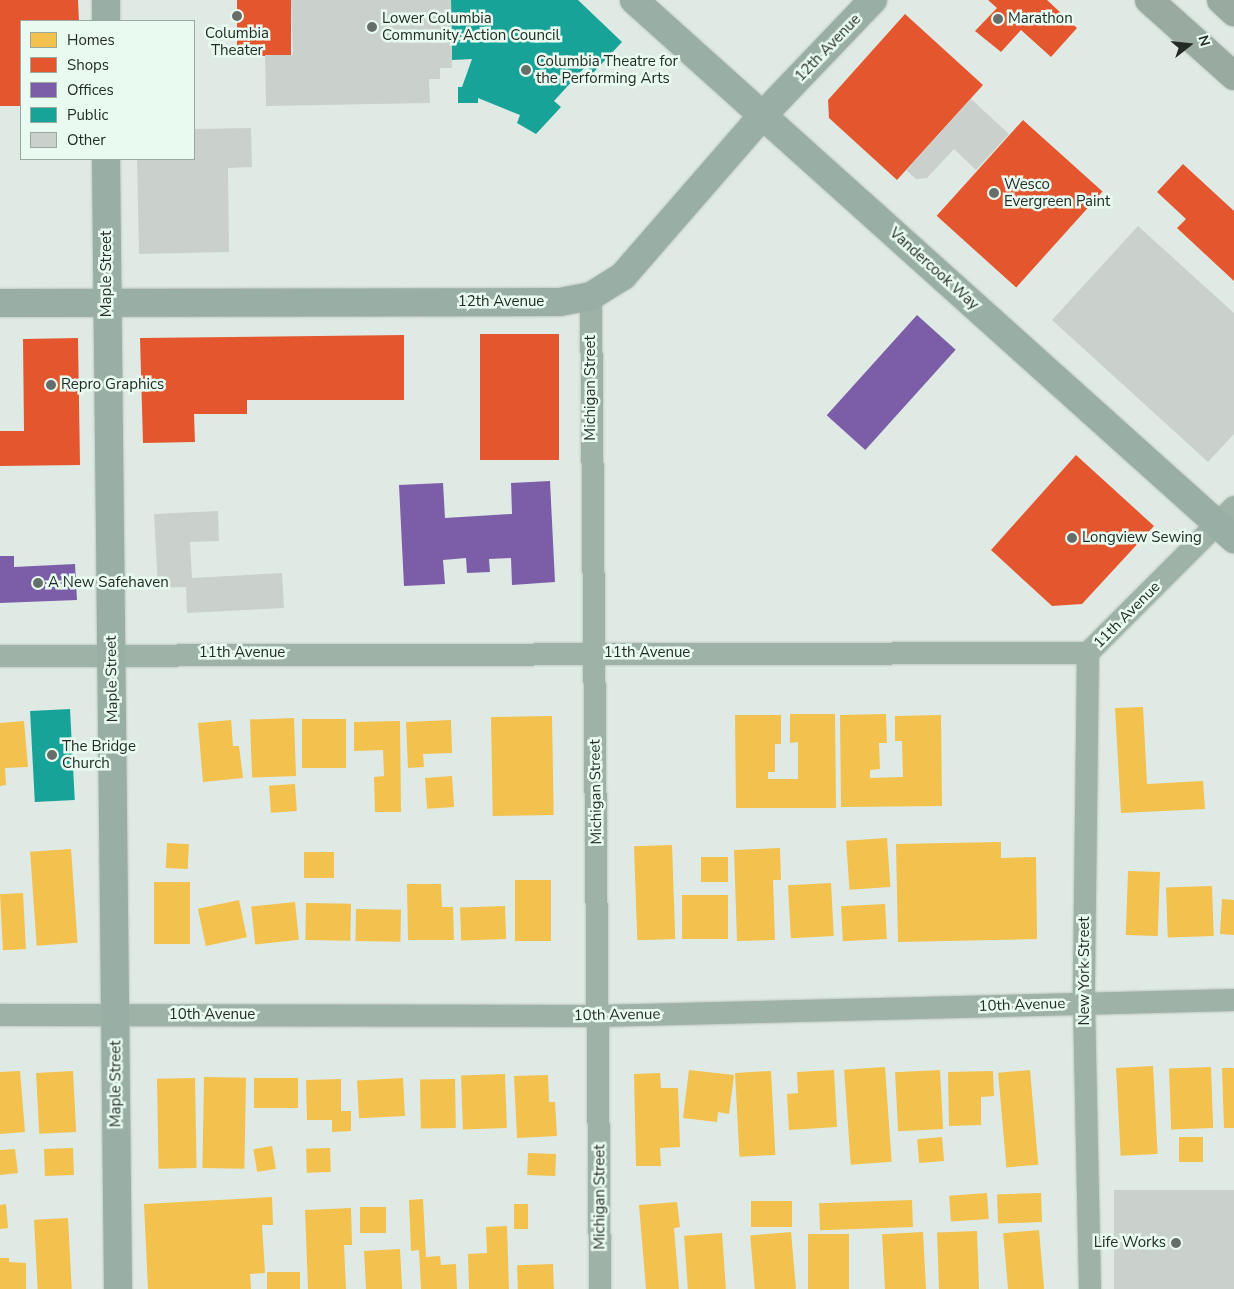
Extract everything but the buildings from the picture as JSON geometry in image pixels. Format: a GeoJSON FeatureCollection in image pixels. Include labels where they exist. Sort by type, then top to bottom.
{"type":"FeatureCollection","features":[{"type":"Feature","properties":{"kind":"main road"},"geometry":{"type":"LineString","coordinates":[[1149,0],[1234,76]]}},
{"type":"Feature","properties":{"kind":"main road"},"geometry":{"type":"LineString","coordinates":[[1221,0],[1234,12]]}},
{"type":"Feature","properties":{"kind":"street"},"geometry":{"type":"LineString","coordinates":[[106,0],[106,20]]}},
{"type":"Feature","properties":{"kind":"street","name":"Vandercook Way"},"geometry":{"type":"LineString","coordinates":[[634,0],[1229,523]]}},
{"type":"Feature","properties":{"kind":"street","name":"12th Avenue"},"geometry":{"type":"LineString","coordinates":[[0,303],[560,302],[591,296],[623,276],[763,115],[873,0]]}},
{"type":"Feature","properties":{"kind":"street","name":"Maple Street"},"geometry":{"type":"LineString","coordinates":[[106,160],[118,1289]]}},
{"type":"Feature","properties":{"kind":"street","name":"Michigan Street"},"geometry":{"type":"LineString","coordinates":[[591,296],[600,1289]]}},
{"type":"Feature","properties":{"kind":"street","name":"11th Avenue"},"geometry":{"type":"LineString","coordinates":[[0,656],[112,654],[1088,653],[1229,523]]}},
{"type":"Feature","properties":{"kind":"street","name":"New York Street"},"geometry":{"type":"LineString","coordinates":[[1088,653],[1084,1003],[1090,1289]]}},
{"type":"Feature","properties":{"kind":"street","name":"10th Avenue"},"geometry":{"type":"LineString","coordinates":[[0,1015],[598,1016],[1234,1000]]}},
{"type":"Feature","properties":{"kind":"place","name":"Columbia Theater"},"geometry":{"type":"Point","coordinates":[237,16]}},
{"type":"Feature","properties":{"kind":"place","name":"Marathon"},"geometry":{"type":"Point","coordinates":[998,19]}},
{"type":"Feature","properties":{"kind":"place","name":"Lower Columbia Community Action Council"},"geometry":{"type":"Point","coordinates":[372,27]}},
{"type":"Feature","properties":{"kind":"place","name":"Columbia Theatre for the Performing Arts"},"geometry":{"type":"Point","coordinates":[526,70]}},
{"type":"Feature","properties":{"kind":"place","name":"Wesco Evergreen Paint"},"geometry":{"type":"Point","coordinates":[994,193]}},
{"type":"Feature","properties":{"kind":"place","name":"Repro Graphics"},"geometry":{"type":"Point","coordinates":[51,385]}},
{"type":"Feature","properties":{"kind":"place","name":"Longview Sewing"},"geometry":{"type":"Point","coordinates":[1072,538]}},
{"type":"Feature","properties":{"kind":"place","name":"A New Safehaven"},"geometry":{"type":"Point","coordinates":[38,583]}},
{"type":"Feature","properties":{"kind":"place","name":"The Bridge Church"},"geometry":{"type":"Point","coordinates":[52,755]}},
{"type":"Feature","properties":{"kind":"place","name":"Life Works"},"geometry":{"type":"Point","coordinates":[1176,1243]}}]}
